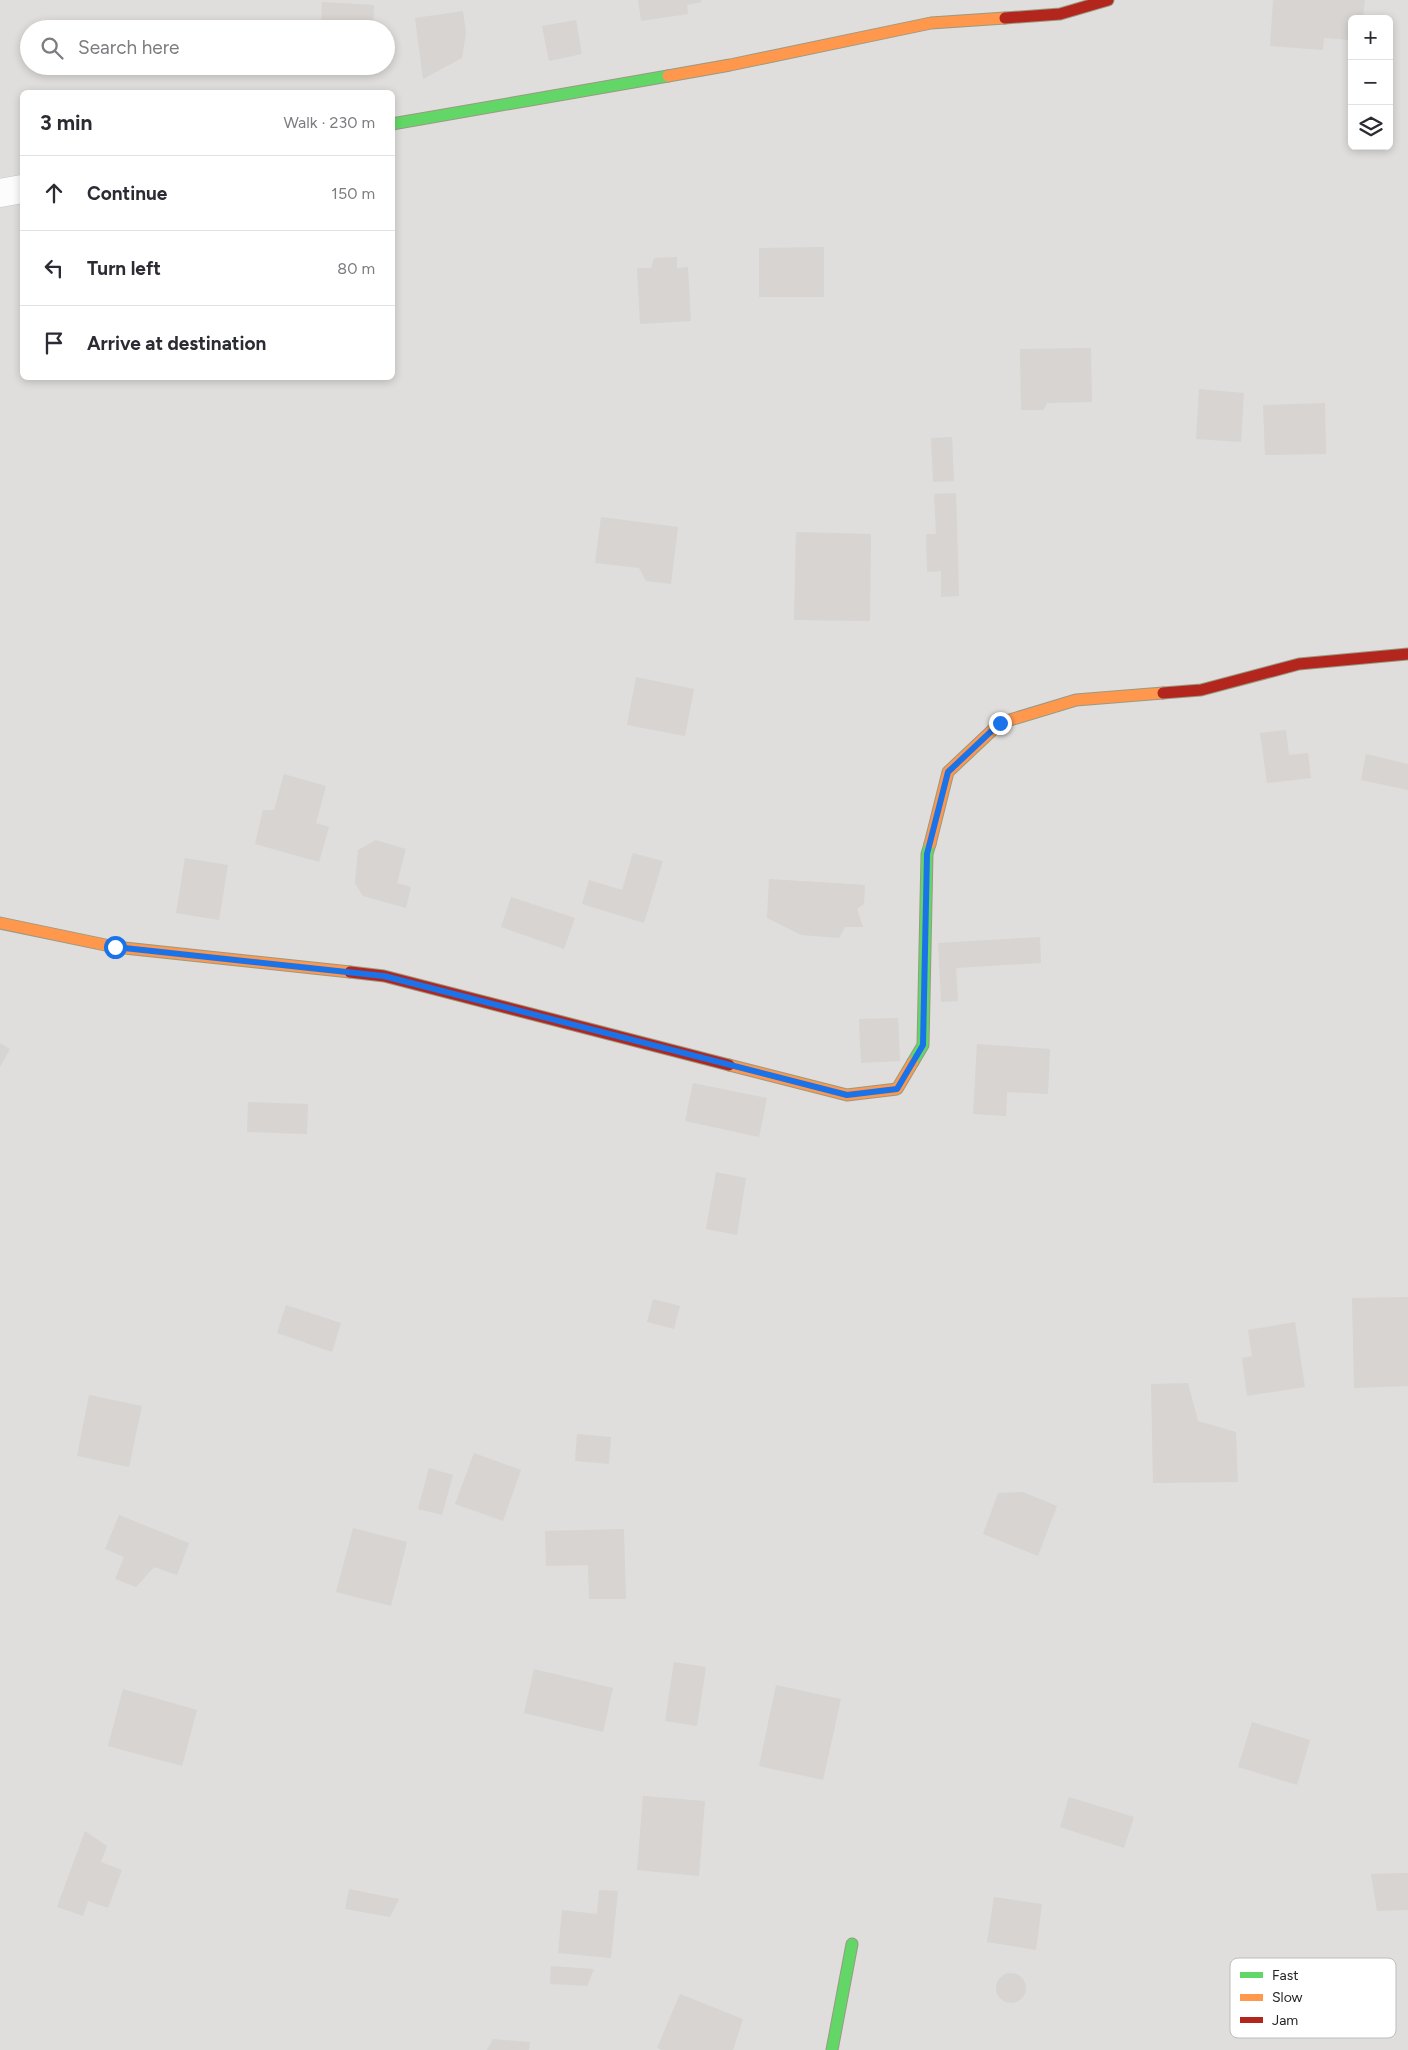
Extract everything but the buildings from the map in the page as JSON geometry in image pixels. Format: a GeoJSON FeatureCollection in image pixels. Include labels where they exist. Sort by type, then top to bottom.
{"type":"FeatureCollection","features":[{"type":"Feature","properties":{"kind":"street"},"geometry":{"type":"LineString","coordinates":[[395,123],[730,65],[931,23],[1060,14],[1108,0]]}},
{"type":"Feature","properties":{"kind":"street"},"geometry":{"type":"LineString","coordinates":[[0,193],[20,189]]}},
{"type":"Feature","properties":{"kind":"street"},"geometry":{"type":"LineString","coordinates":[[0,923],[115,947],[384,976],[847,1095],[897,1089],[923,1045],[927,854],[948,772],[1000,723],[1076,700],[1201,690],[1299,664],[1408,654]]}},
{"type":"Feature","properties":{"kind":"street"},"geometry":{"type":"LineString","coordinates":[[832,2050],[852,1944]]}},
{"type":"Feature","properties":{"kind":"shaded area"},"geometry":{"type":"Polygon","coordinates":[[[0,0],[1408,0],[1408,2050],[0,2050],[0,0]]]}},
{"type":"Feature","properties":{"kind":"traffic: fast"},"geometry":{"type":"LineString","coordinates":[[395,123],[668,76]]}},
{"type":"Feature","properties":{"kind":"traffic: fast"},"geometry":{"type":"LineString","coordinates":[[913,1062],[923,1045],[927,854],[930,844]]}},
{"type":"Feature","properties":{"kind":"traffic: fast"},"geometry":{"type":"LineString","coordinates":[[832,2050],[852,1944]]}},
{"type":"Feature","properties":{"kind":"traffic: slow"},"geometry":{"type":"LineString","coordinates":[[668,76],[931,23],[1005,18]]}},
{"type":"Feature","properties":{"kind":"traffic: slow"},"geometry":{"type":"LineString","coordinates":[[930,844],[948,772],[1000,723],[1076,700],[1163,693]]}},
{"type":"Feature","properties":{"kind":"traffic: slow"},"geometry":{"type":"LineString","coordinates":[[0,923],[115,947],[350,972]]}},
{"type":"Feature","properties":{"kind":"traffic: slow"},"geometry":{"type":"LineString","coordinates":[[729,1065],[847,1095],[897,1089],[913,1062]]}},
{"type":"Feature","properties":{"kind":"traffic: jam"},"geometry":{"type":"LineString","coordinates":[[1005,18],[1060,14],[1108,0]]}},
{"type":"Feature","properties":{"kind":"traffic: jam"},"geometry":{"type":"LineString","coordinates":[[1163,693],[1201,690],[1299,664],[1408,654]]}},
{"type":"Feature","properties":{"kind":"traffic: jam"},"geometry":{"type":"LineString","coordinates":[[350,972],[384,976],[729,1065]]}},
{"type":"Feature","properties":{"kind":"route"},"geometry":{"type":"LineString","coordinates":[[115,947],[384,976],[847,1095],[897,1089],[923,1045],[927,854],[948,772],[1000,723]]}}]}
